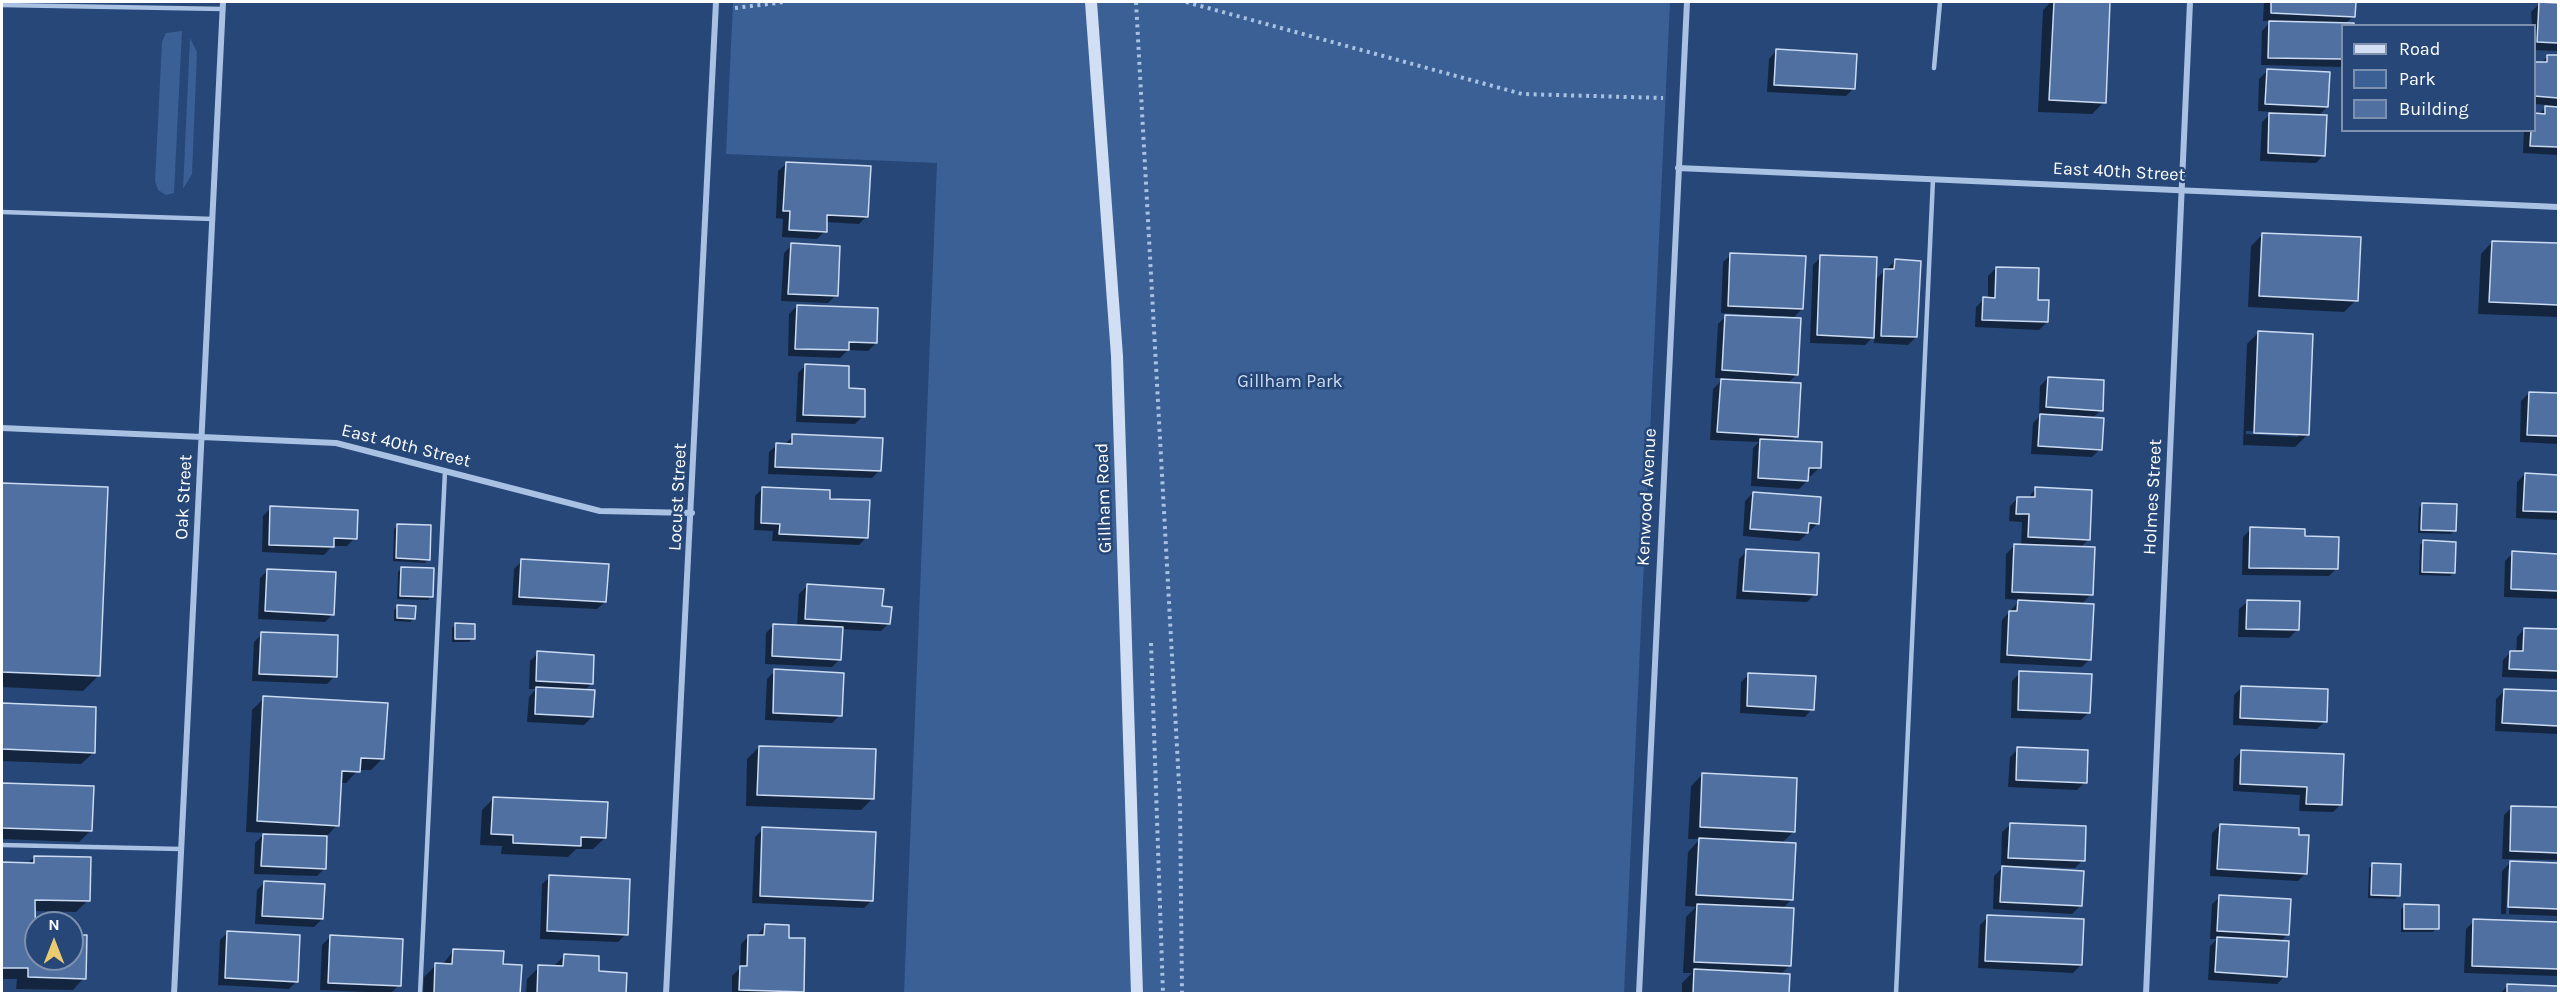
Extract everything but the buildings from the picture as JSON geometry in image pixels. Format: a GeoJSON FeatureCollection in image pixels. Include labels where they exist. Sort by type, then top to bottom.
{"type":"FeatureCollection","features":[{"type":"Feature","properties":{"kind":"main road","name":"Gillham Road"},"geometry":{"type":"LineString","coordinates":[[1091,2],[1118,356],[1137,993]]}},
{"type":"Feature","properties":{"kind":"street","name":"Oak Street"},"geometry":{"type":"LineString","coordinates":[[174,993],[223,2]]}},
{"type":"Feature","properties":{"kind":"street","name":"Locust Street"},"geometry":{"type":"LineString","coordinates":[[666,993],[716,2]]}},
{"type":"Feature","properties":{"kind":"street","name":"Kenwood Avenue"},"geometry":{"type":"LineString","coordinates":[[1639,993],[1687,2]]}},
{"type":"Feature","properties":{"kind":"street","name":"Holmes Street"},"geometry":{"type":"LineString","coordinates":[[2146,993],[2190,2]]}},
{"type":"Feature","properties":{"kind":"street","name":"East 40th Street"},"geometry":{"type":"LineString","coordinates":[[1678,168],[2559,207]]}},
{"type":"Feature","properties":{"kind":"street","name":"East 40th Street"},"geometry":{"type":"LineString","coordinates":[[2,429],[336,443],[600,511],[692,513]]}},
{"type":"Feature","properties":{"kind":"lane"},"geometry":{"type":"LineString","coordinates":[[1934,68],[1940,2]]}},
{"type":"Feature","properties":{"kind":"lane"},"geometry":{"type":"LineString","coordinates":[[2,5],[54,4],[223,9]]}},
{"type":"Feature","properties":{"kind":"lane"},"geometry":{"type":"LineString","coordinates":[[1896,993],[1933,179]]}},
{"type":"Feature","properties":{"kind":"lane"},"geometry":{"type":"LineString","coordinates":[[2,212],[213,219]]}},
{"type":"Feature","properties":{"kind":"lane"},"geometry":{"type":"LineString","coordinates":[[420,993],[445,471]]}},
{"type":"Feature","properties":{"kind":"lane"},"geometry":{"type":"LineString","coordinates":[[2,845],[181,849]]}},
{"type":"Feature","properties":{"kind":"path"},"geometry":{"type":"LineString","coordinates":[[716,11],[784,2]]}},
{"type":"Feature","properties":{"kind":"path"},"geometry":{"type":"LineString","coordinates":[[1136,2],[1180,802],[1182,993]]}},
{"type":"Feature","properties":{"kind":"path"},"geometry":{"type":"LineString","coordinates":[[1186,2],[1522,94],[1664,98]]}},
{"type":"Feature","properties":{"kind":"green space","name":"Gillham Park"},"geometry":{"type":"Polygon","coordinates":[[[733,2],[1670,2],[1624,993],[904,993],[937,163],[726,154],[733,2]]]}},
{"type":"Feature","properties":{"kind":"green space"},"geometry":{"type":"Polygon","coordinates":[[[182,31],[174,193],[166,195],[158,190],[155,181],[162,42],[166,33],[182,31]]]}},
{"type":"Feature","properties":{"kind":"green space"},"geometry":{"type":"Polygon","coordinates":[[[190,38],[197,52],[192,174],[183,189],[190,38]]]}}]}
